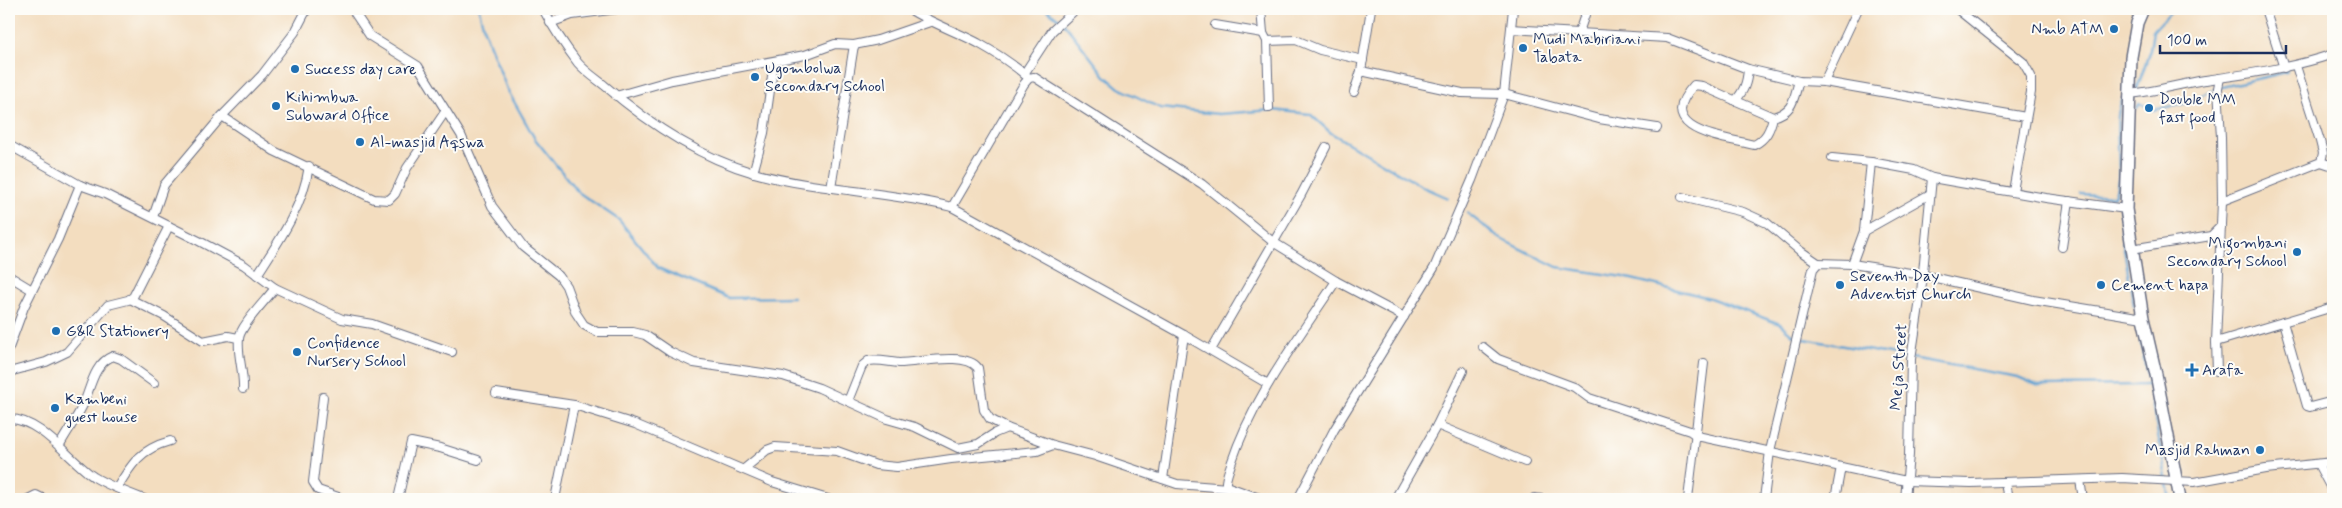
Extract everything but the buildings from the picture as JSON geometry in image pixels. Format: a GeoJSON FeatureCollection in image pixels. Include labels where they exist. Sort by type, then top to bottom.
{"type":"FeatureCollection","features":[{"type":"Feature","properties":{"kind":"main road"},"geometry":{"type":"LineString","coordinates":[[2143,9],[2134,37],[2129,94],[2126,209],[2142,318],[2180,499]]}},
{"type":"Feature","properties":{"kind":"street"},"geometry":{"type":"LineString","coordinates":[[153,217],[164,185],[222,116],[262,75],[295,32],[307,9]]}},
{"type":"Feature","properties":{"kind":"street"},"geometry":{"type":"LineString","coordinates":[[352,9],[370,36],[418,66],[444,112],[461,135],[492,206],[518,241],[559,276],[566,286],[576,313],[584,326],[597,332],[634,332],[645,335],[687,361],[782,376],[848,401],[888,419],[915,427],[958,448],[978,444],[1007,428]]}},
{"type":"Feature","properties":{"kind":"street"},"geometry":{"type":"LineString","coordinates":[[543,9],[550,23],[579,64],[616,96],[662,131],[698,151],[754,173],[830,188],[916,199],[952,207],[1211,350],[1268,384]]}},
{"type":"Feature","properties":{"kind":"street"},"geometry":{"type":"LineString","coordinates":[[550,23],[572,15],[617,9]]}},
{"type":"Feature","properties":{"kind":"street"},"geometry":{"type":"LineString","coordinates":[[909,9],[930,22],[976,42],[1001,56],[1026,76],[1039,78],[1085,111],[1202,184],[1273,242],[1336,281],[1404,317]]}},
{"type":"Feature","properties":{"kind":"street"},"geometry":{"type":"LineString","coordinates":[[952,207],[1052,31],[1076,9]]}},
{"type":"Feature","properties":{"kind":"street"},"geometry":{"type":"LineString","coordinates":[[1261,9],[1265,37],[1269,108]]}},
{"type":"Feature","properties":{"kind":"street"},"geometry":{"type":"LineString","coordinates":[[1354,92],[1361,71],[1371,9]]}},
{"type":"Feature","properties":{"kind":"street"},"geometry":{"type":"LineString","coordinates":[[1298,499],[1334,430],[1434,268],[1447,239],[1504,94],[1513,9]]}},
{"type":"Feature","properties":{"kind":"street"},"geometry":{"type":"LineString","coordinates":[[1580,32],[1587,9]]}},
{"type":"Feature","properties":{"kind":"street"},"geometry":{"type":"LineString","coordinates":[[1824,82],[1858,9]]}},
{"type":"Feature","properties":{"kind":"street"},"geometry":{"type":"LineString","coordinates":[[1957,9],[2027,66],[2032,81],[2013,192]]}},
{"type":"Feature","properties":{"kind":"street"},"geometry":{"type":"LineString","coordinates":[[2264,9],[2284,68]]}},
{"type":"Feature","properties":{"kind":"street"},"geometry":{"type":"LineString","coordinates":[[616,96],[672,80],[805,55],[835,44],[854,45],[898,35],[930,22]]}},
{"type":"Feature","properties":{"kind":"street"},"geometry":{"type":"LineString","coordinates":[[1215,26],[1265,37],[1296,40],[1320,50],[1363,60]]}},
{"type":"Feature","properties":{"kind":"street"},"geometry":{"type":"LineString","coordinates":[[1511,29],[1667,38],[1748,69],[1799,81],[1824,82],[2026,117]]}},
{"type":"Feature","properties":{"kind":"street"},"geometry":{"type":"LineString","coordinates":[[830,188],[854,45]]}},
{"type":"Feature","properties":{"kind":"street"},"geometry":{"type":"LineString","coordinates":[[2129,94],[2156,92],[2220,78],[2296,66],[2333,54]]}},
{"type":"Feature","properties":{"kind":"street"},"geometry":{"type":"LineString","coordinates":[[754,173],[764,133],[774,62]]}},
{"type":"Feature","properties":{"kind":"street"},"geometry":{"type":"LineString","coordinates":[[2296,66],[2320,141],[2323,153],[2321,162]]}},
{"type":"Feature","properties":{"kind":"street"},"geometry":{"type":"LineString","coordinates":[[1735,101],[1743,93],[1748,69]]}},
{"type":"Feature","properties":{"kind":"street"},"geometry":{"type":"LineString","coordinates":[[1361,71],[1462,93],[1504,94],[1599,119],[1657,128]]}},
{"type":"Feature","properties":{"kind":"street"},"geometry":{"type":"LineString","coordinates":[[2217,371],[2216,342],[2222,201],[2222,137],[2218,88],[2220,78]]}},
{"type":"Feature","properties":{"kind":"street"},"geometry":{"type":"LineString","coordinates":[[1773,117],[1770,131],[1763,141],[1754,145],[1691,128],[1681,116],[1680,106],[1685,94],[1694,85],[1773,117],[1785,114],[1791,108],[1799,81]]}},
{"type":"Feature","properties":{"kind":"street"},"geometry":{"type":"LineString","coordinates":[[222,116],[274,151],[309,166],[374,199],[389,200],[395,194],[407,168],[444,112]]}},
{"type":"Feature","properties":{"kind":"street"},"geometry":{"type":"LineString","coordinates":[[9,145],[80,185],[105,194],[153,217],[240,263],[275,288],[342,319],[372,324],[452,352]]}},
{"type":"Feature","properties":{"kind":"street"},"geometry":{"type":"LineString","coordinates":[[1211,350],[1301,195],[1326,147]]}},
{"type":"Feature","properties":{"kind":"street"},"geometry":{"type":"LineString","coordinates":[[1832,158],[1870,162],[1914,170],[1932,178],[2126,209]]}},
{"type":"Feature","properties":{"kind":"street"},"geometry":{"type":"LineString","coordinates":[[1852,264],[1864,231],[1870,162]]}},
{"type":"Feature","properties":{"kind":"street"},"geometry":{"type":"LineString","coordinates":[[2222,201],[2321,162],[2333,166]]}},
{"type":"Feature","properties":{"kind":"street"},"geometry":{"type":"LineString","coordinates":[[257,275],[298,205],[306,184],[309,166]]}},
{"type":"Feature","properties":{"kind":"street","name":"Meja Street"},"geometry":{"type":"LineString","coordinates":[[1905,499],[1911,359],[1923,275],[1932,178]]}},
{"type":"Feature","properties":{"kind":"street"},"geometry":{"type":"LineString","coordinates":[[9,348],[17,322],[58,239],[80,185]]}},
{"type":"Feature","properties":{"kind":"street"},"geometry":{"type":"LineString","coordinates":[[1864,231],[1930,194]]}},
{"type":"Feature","properties":{"kind":"street"},"geometry":{"type":"LineString","coordinates":[[1682,197],[1743,212],[1767,223],[1818,263],[1852,264],[1923,275],[2033,300],[2142,318]]}},
{"type":"Feature","properties":{"kind":"street"},"geometry":{"type":"LineString","coordinates":[[2062,247],[2069,201]]}},
{"type":"Feature","properties":{"kind":"street"},"geometry":{"type":"LineString","coordinates":[[9,372],[46,362],[68,352],[108,305],[134,295],[169,226]]}},
{"type":"Feature","properties":{"kind":"street"},"geometry":{"type":"LineString","coordinates":[[2131,249],[2211,236],[2221,226]]}},
{"type":"Feature","properties":{"kind":"street"},"geometry":{"type":"LineString","coordinates":[[1764,499],[1770,451],[1813,269],[1818,263]]}},
{"type":"Feature","properties":{"kind":"street"},"geometry":{"type":"LineString","coordinates":[[9,276],[32,290]]}},
{"type":"Feature","properties":{"kind":"street"},"geometry":{"type":"LineString","coordinates":[[1228,488],[1225,483],[1242,435],[1268,384],[1336,281]]}},
{"type":"Feature","properties":{"kind":"street"},"geometry":{"type":"LineString","coordinates":[[243,389],[244,376],[238,338],[245,326],[275,288]]}},
{"type":"Feature","properties":{"kind":"street"},"geometry":{"type":"LineString","coordinates":[[130,298],[164,316],[203,341],[228,336],[238,338]]}},
{"type":"Feature","properties":{"kind":"street"},"geometry":{"type":"LineString","coordinates":[[2216,342],[2333,307]]}},
{"type":"Feature","properties":{"kind":"street"},"geometry":{"type":"LineString","coordinates":[[2284,322],[2307,406],[2310,407],[2333,401]]}},
{"type":"Feature","properties":{"kind":"street"},"geometry":{"type":"LineString","coordinates":[[1163,479],[1184,335]]}},
{"type":"Feature","properties":{"kind":"street"},"geometry":{"type":"LineString","coordinates":[[1483,347],[1498,359],[1574,387],[1588,398],[1690,431],[1697,436],[1731,445],[1770,451],[1906,481],[2005,483],[2122,478],[2194,482],[2266,469],[2333,462]]}},
{"type":"Feature","properties":{"kind":"street"},"geometry":{"type":"LineString","coordinates":[[59,446],[83,403],[97,369],[112,356],[121,359],[154,383]]}},
{"type":"Feature","properties":{"kind":"street"},"geometry":{"type":"LineString","coordinates":[[848,401],[862,366],[868,361],[900,363],[951,359],[969,361],[978,368],[984,410],[990,419],[1007,428],[1053,445],[1095,456],[1177,484],[1228,488],[1262,499]]}},
{"type":"Feature","properties":{"kind":"street"},"geometry":{"type":"LineString","coordinates":[[1688,499],[1697,436],[1704,363]]}},
{"type":"Feature","properties":{"kind":"street"},"geometry":{"type":"LineString","coordinates":[[1395,499],[1437,425],[1463,371]]}},
{"type":"Feature","properties":{"kind":"street"},"geometry":{"type":"LineString","coordinates":[[496,393],[574,405],[635,424],[772,482],[828,499]]}},
{"type":"Feature","properties":{"kind":"street"},"geometry":{"type":"LineString","coordinates":[[323,396],[313,482],[318,490],[344,499]]}},
{"type":"Feature","properties":{"kind":"street"},"geometry":{"type":"LineString","coordinates":[[555,499],[574,405]]}},
{"type":"Feature","properties":{"kind":"street"},"geometry":{"type":"LineString","coordinates":[[9,419],[27,424],[59,446],[95,477],[144,499]]}},
{"type":"Feature","properties":{"kind":"street"},"geometry":{"type":"LineString","coordinates":[[1437,425],[1525,462]]}},
{"type":"Feature","properties":{"kind":"street"},"geometry":{"type":"LineString","coordinates":[[117,488],[139,457],[151,447],[170,441]]}},
{"type":"Feature","properties":{"kind":"street"},"geometry":{"type":"LineString","coordinates":[[398,499],[411,442],[440,448],[478,460]]}},
{"type":"Feature","properties":{"kind":"street"},"geometry":{"type":"LineString","coordinates":[[744,469],[767,450],[775,447],[838,452],[876,465],[897,467],[951,459],[1037,451],[1053,445]]}},
{"type":"Feature","properties":{"kind":"street"},"geometry":{"type":"LineString","coordinates":[[2318,464],[2333,492]]}},
{"type":"Feature","properties":{"kind":"street"},"geometry":{"type":"LineString","coordinates":[[1835,499],[1841,468]]}},
{"type":"Feature","properties":{"kind":"street"},"geometry":{"type":"LineString","coordinates":[[2080,480],[2083,499]]}},
{"type":"Feature","properties":{"kind":"street"},"geometry":{"type":"LineString","coordinates":[[2005,483],[2008,499]]}},
{"type":"Feature","properties":{"kind":"street"},"geometry":{"type":"LineString","coordinates":[[28,499],[36,494],[44,499]]}},
{"type":"Feature","properties":{"kind":"waterway"},"geometry":{"type":"LineString","coordinates":[[479,9],[484,30],[507,89],[535,139],[578,192],[619,220],[658,268],[729,298],[793,297]]}},
{"type":"Feature","properties":{"kind":"waterway"},"geometry":{"type":"LineString","coordinates":[[1046,9],[1063,22],[1105,76],[1119,88],[1160,108],[1219,114],[1272,110],[1310,114],[1331,133],[1423,187],[1448,198]]}},
{"type":"Feature","properties":{"kind":"waterway"},"geometry":{"type":"LineString","coordinates":[[2136,92],[2150,50],[2153,31],[2173,9]]}},
{"type":"Feature","properties":{"kind":"waterway"},"geometry":{"type":"LineString","coordinates":[[2137,108],[2140,103],[2153,110],[2188,103],[2213,89],[2287,72],[2287,69]]}},
{"type":"Feature","properties":{"kind":"waterway"},"geometry":{"type":"LineString","coordinates":[[2081,194],[2114,196],[2119,167],[2118,114],[2123,97]]}},
{"type":"Feature","properties":{"kind":"waterway"},"geometry":{"type":"LineString","coordinates":[[2120,209],[2122,238],[2134,306]]}},
{"type":"Feature","properties":{"kind":"waterway"},"geometry":{"type":"LineString","coordinates":[[1467,213],[1501,239],[1557,267],[1623,277],[1710,298],[1780,324],[1794,336]]}},
{"type":"Feature","properties":{"kind":"waterway"},"geometry":{"type":"LineString","coordinates":[[2137,322],[2170,499]]}},
{"type":"Feature","properties":{"kind":"waterway"},"geometry":{"type":"LineString","coordinates":[[1799,338],[2018,377],[2039,386],[2148,385]]}},
{"type":"Feature","properties":{"kind":"place","name":"Nmb ATM"},"geometry":{"type":"Point","coordinates":[2114,29]}},
{"type":"Feature","properties":{"kind":"place","name":"Mudi Mabiriani Tabata"},"geometry":{"type":"Point","coordinates":[1523,48]}},
{"type":"Feature","properties":{"kind":"place","name":"Success day care"},"geometry":{"type":"Point","coordinates":[295,69]}},
{"type":"Feature","properties":{"kind":"place","name":"Ugombolwa Secondary School"},"geometry":{"type":"Point","coordinates":[755,77]}},
{"type":"Feature","properties":{"kind":"place","name":"Kihimbwa Subward Office"},"geometry":{"type":"Point","coordinates":[276,106]}},
{"type":"Feature","properties":{"kind":"place","name":"Double MM fast food"},"geometry":{"type":"Point","coordinates":[2149,108]}},
{"type":"Feature","properties":{"kind":"place","name":"Al-masjid Aqswa"},"geometry":{"type":"Point","coordinates":[360,142]}},
{"type":"Feature","properties":{"kind":"place","name":"Migombani Secondary School"},"geometry":{"type":"Point","coordinates":[2297,252]}},
{"type":"Feature","properties":{"kind":"place","name":"Seventh Day Adventist Church"},"geometry":{"type":"Point","coordinates":[1840,285]}},
{"type":"Feature","properties":{"kind":"place","name":"Cement hapa"},"geometry":{"type":"Point","coordinates":[2101,285]}},
{"type":"Feature","properties":{"kind":"place","name":"G&R Stationery"},"geometry":{"type":"Point","coordinates":[56,331]}},
{"type":"Feature","properties":{"kind":"place","name":"Confidence Nursery School"},"geometry":{"type":"Point","coordinates":[297,352]}},
{"type":"Feature","properties":{"kind":"place","name":"Arafa"},"geometry":{"type":"Point","coordinates":[2192,370]}},
{"type":"Feature","properties":{"kind":"place","name":"Kambeni guest house"},"geometry":{"type":"Point","coordinates":[55,408]}},
{"type":"Feature","properties":{"kind":"place","name":"Masjid Rahman"},"geometry":{"type":"Point","coordinates":[2260,450]}}]}
